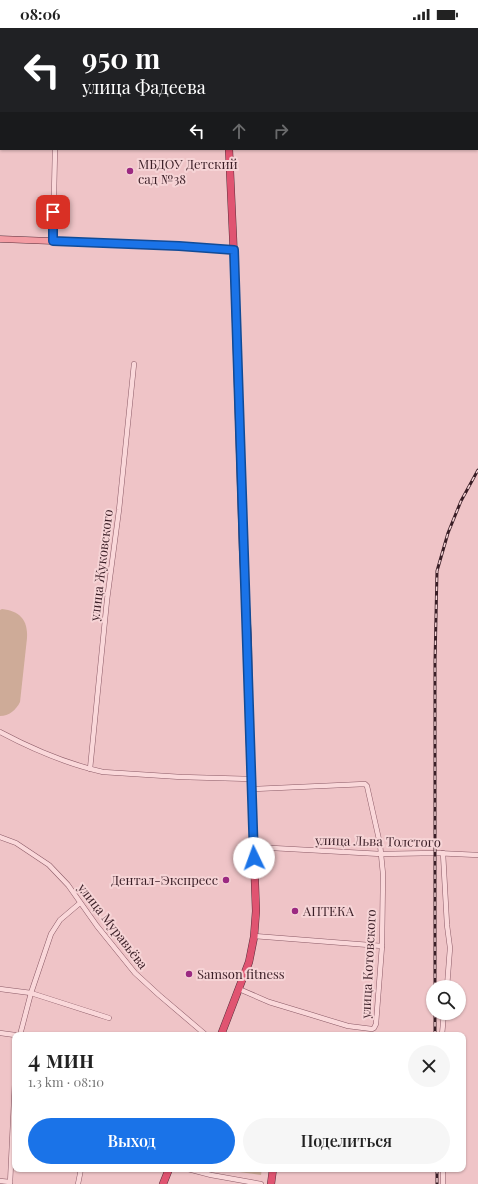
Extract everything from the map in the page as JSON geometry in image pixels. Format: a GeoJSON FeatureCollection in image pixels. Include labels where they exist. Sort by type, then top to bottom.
{"type":"FeatureCollection","features":[{"type":"Feature","properties":{"kind":"highway"},"geometry":{"type":"LineString","coordinates":[[222,1032],[249,962],[254,936],[256,911],[248,642],[243,552],[234,250],[229,150]]}},
{"type":"Feature","properties":{"kind":"highway"},"geometry":{"type":"LineString","coordinates":[[163,1184],[168,1172]]}},
{"type":"Feature","properties":{"kind":"highway"},"geometry":{"type":"LineString","coordinates":[[271,1184],[273,1172]]}},
{"type":"Feature","properties":{"kind":"main road"},"geometry":{"type":"LineString","coordinates":[[0,239],[179,246],[234,250]]}},
{"type":"Feature","properties":{"kind":"street"},"geometry":{"type":"LineString","coordinates":[[53,241],[55,150]]}},
{"type":"Feature","properties":{"kind":"street","name":"улица Жуковского"},"geometry":{"type":"LineString","coordinates":[[90,769],[134,364]]}},
{"type":"Feature","properties":{"kind":"street"},"geometry":{"type":"LineString","coordinates":[[0,732],[41,751],[90,769],[103,772],[181,777],[251,779]]}},
{"type":"Feature","properties":{"kind":"street","name":"улица Котовского"},"geometry":{"type":"LineString","coordinates":[[239,989],[269,1002],[348,1026],[372,1029],[376,1024],[382,946],[383,874],[381,854],[368,788],[366,785],[252,789]]}},
{"type":"Feature","properties":{"kind":"street","name":"улица Муравьёва"},"geometry":{"type":"LineString","coordinates":[[0,837],[16,843],[49,865],[68,885],[80,903],[135,973],[202,1032]]}},
{"type":"Feature","properties":{"kind":"street","name":"улица Льва Толстого"},"geometry":{"type":"LineString","coordinates":[[254,847],[381,854],[443,853],[478,855]]}},
{"type":"Feature","properties":{"kind":"street"},"geometry":{"type":"LineString","coordinates":[[443,853],[447,925],[450,948],[448,980]]}},
{"type":"Feature","properties":{"kind":"street"},"geometry":{"type":"LineString","coordinates":[[21,1032],[31,993],[51,934],[60,920],[80,903]]}},
{"type":"Feature","properties":{"kind":"street"},"geometry":{"type":"LineString","coordinates":[[254,936],[382,946]]}},
{"type":"Feature","properties":{"kind":"street"},"geometry":{"type":"LineString","coordinates":[[0,989],[31,993],[109,1018]]}},
{"type":"Feature","properties":{"kind":"street"},"geometry":{"type":"LineString","coordinates":[[442,1032],[443,1020]]}},
{"type":"Feature","properties":{"kind":"street"},"geometry":{"type":"LineString","coordinates":[[0,1033],[12,1035]]}},
{"type":"Feature","properties":{"kind":"street"},"geometry":{"type":"LineString","coordinates":[[0,1181],[10,1183],[12,1142]]}},
{"type":"Feature","properties":{"kind":"street"},"geometry":{"type":"LineString","coordinates":[[78,1184],[80,1172]]}},
{"type":"Feature","properties":{"kind":"street"},"geometry":{"type":"LineString","coordinates":[[199,1172],[261,1184]]}},
{"type":"Feature","properties":{"kind":"street"},"geometry":{"type":"LineString","coordinates":[[443,1172],[443,1184]]}},
{"type":"Feature","properties":{"kind":"shaded area"},"geometry":{"type":"Polygon","coordinates":[[[2,609],[18,614],[21,617],[26,626],[27,638],[20,702],[12,712],[0,716],[0,610],[2,609]]]}},
{"type":"Feature","properties":{"kind":"shaded area"},"geometry":{"type":"Polygon","coordinates":[[[239,1172],[262,1172],[261,1175],[239,1172]]]}},
{"type":"Feature","properties":{"kind":"railway"},"geometry":{"type":"LineString","coordinates":[[435,980],[435,662],[437,571],[448,533],[461,501],[478,470]]}},
{"type":"Feature","properties":{"kind":"railway"},"geometry":{"type":"LineString","coordinates":[[435,1020],[435,1032]]}},
{"type":"Feature","properties":{"kind":"railway"},"geometry":{"type":"LineString","coordinates":[[437,1172],[437,1184]]}},
{"type":"Feature","properties":{"kind":"place","name":"МБДОУ Детский сад №38"},"geometry":{"type":"Point","coordinates":[130,171]}},
{"type":"Feature","properties":{"kind":"place","name":"Дентал-Экспресс"},"geometry":{"type":"Point","coordinates":[226,880]}},
{"type":"Feature","properties":{"kind":"place","name":"АПТЕКА"},"geometry":{"type":"Point","coordinates":[295,911]}},
{"type":"Feature","properties":{"kind":"place","name":"Samson fitness"},"geometry":{"type":"Point","coordinates":[189,974]}},
{"type":"Feature","properties":{"kind":"route"},"geometry":{"type":"LineString","coordinates":[[53,212],[53,241],[179,246],[234,250],[254,858]]}}]}
